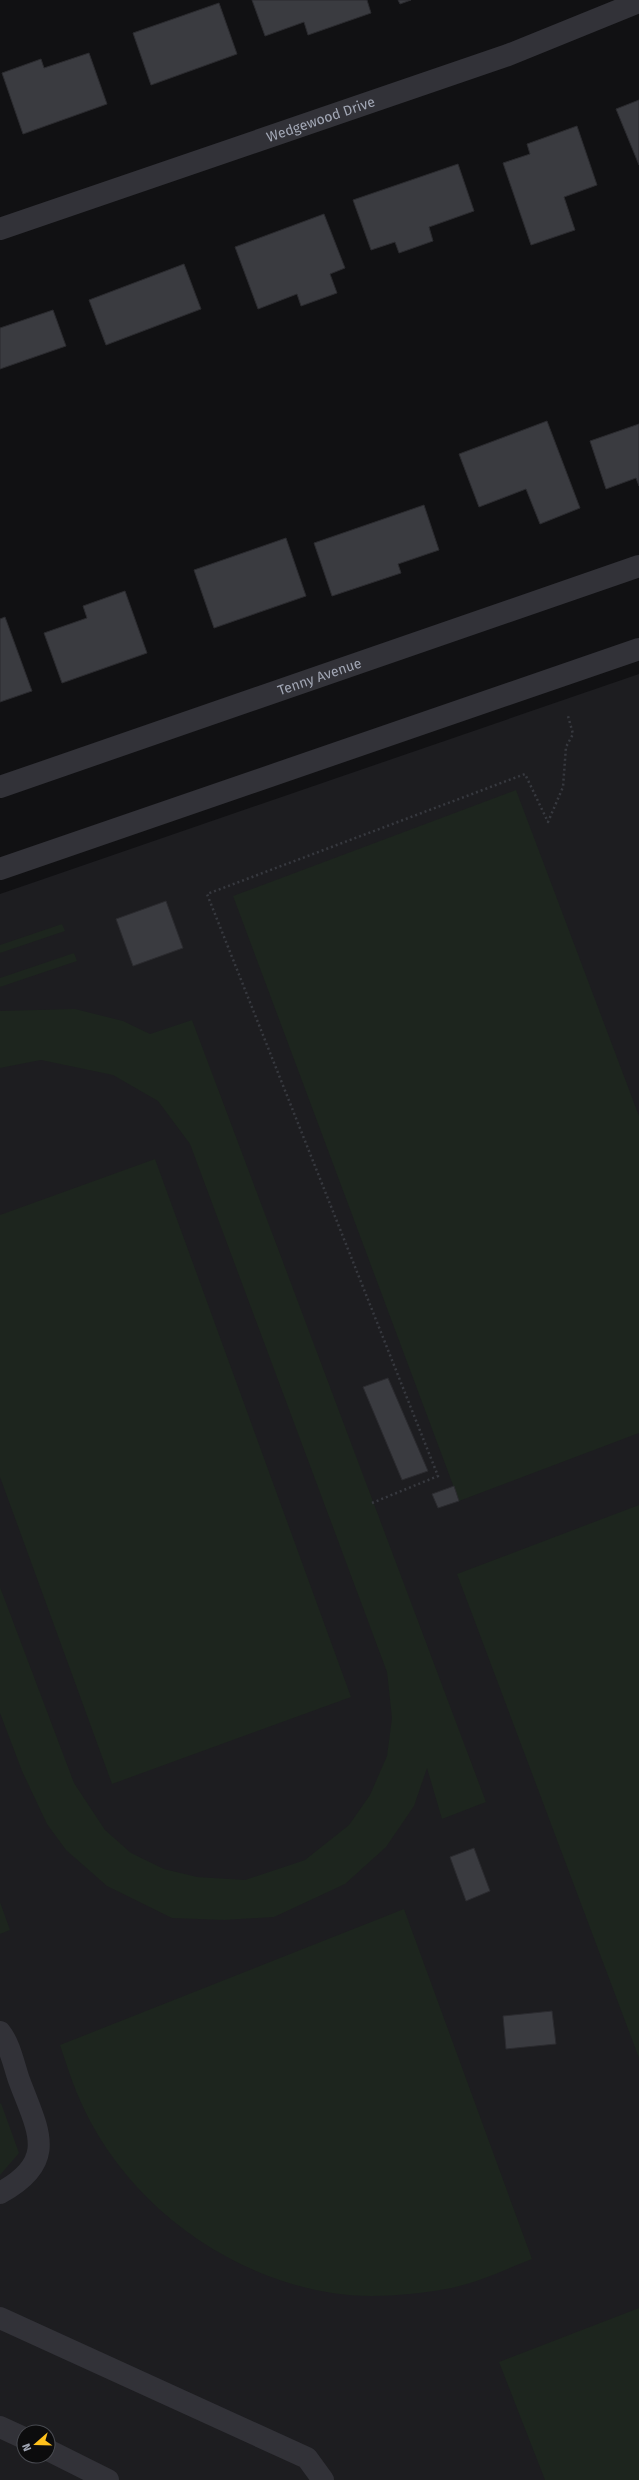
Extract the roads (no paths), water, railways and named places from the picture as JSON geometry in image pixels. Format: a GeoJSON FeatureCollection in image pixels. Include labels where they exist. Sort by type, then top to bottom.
{"type":"FeatureCollection","features":[{"type":"Feature","properties":{"kind":"street","name":"Wedgewood Drive"},"geometry":{"type":"LineString","coordinates":[[0,230],[508,55],[609,16],[639,2]]}},
{"type":"Feature","properties":{"kind":"street","name":"Tenny Avenue"},"geometry":{"type":"LineString","coordinates":[[0,787],[639,566]]}},
{"type":"Feature","properties":{"kind":"street"},"geometry":{"type":"LineString","coordinates":[[0,869],[639,649]]}},
{"type":"Feature","properties":{"kind":"street"},"geometry":{"type":"LineString","coordinates":[[0,2032],[38,2131],[40,2150],[33,2170],[13,2186],[0,2193]]}},
{"type":"Feature","properties":{"kind":"street"},"geometry":{"type":"LineString","coordinates":[[0,2318],[307,2458],[323,2480]]}},
{"type":"Feature","properties":{"kind":"street"},"geometry":{"type":"LineString","coordinates":[[0,2427],[16,2434]]}},
{"type":"Feature","properties":{"kind":"street"},"geometry":{"type":"LineString","coordinates":[[56,2454],[108,2480]]}}]}
